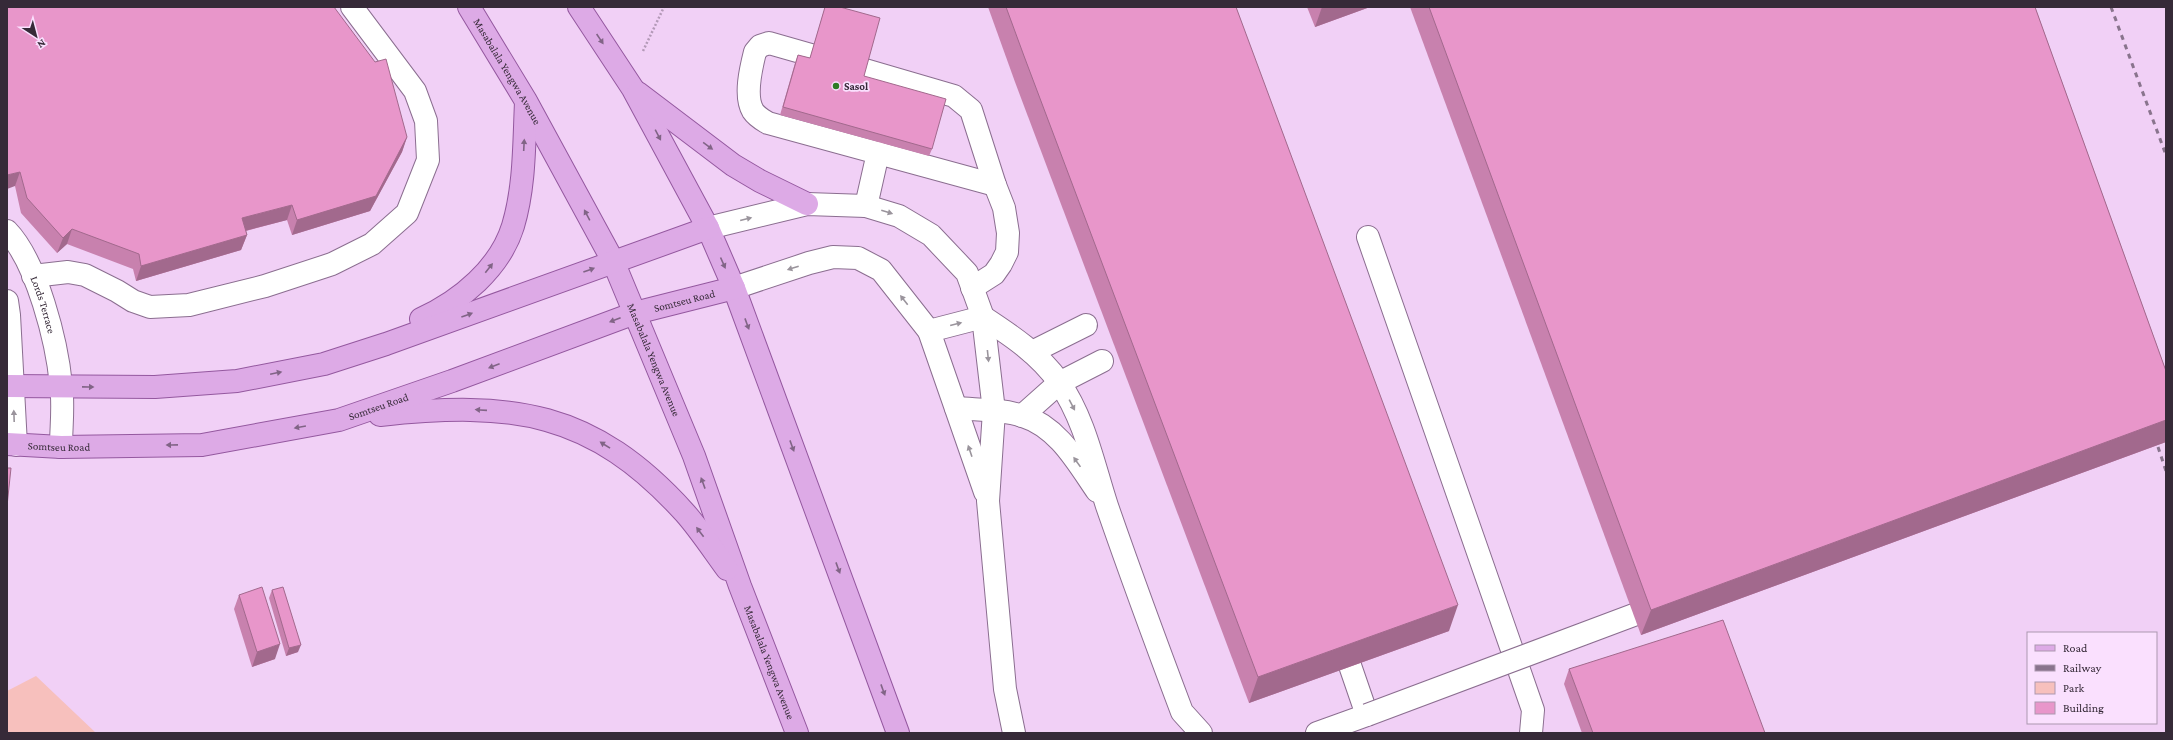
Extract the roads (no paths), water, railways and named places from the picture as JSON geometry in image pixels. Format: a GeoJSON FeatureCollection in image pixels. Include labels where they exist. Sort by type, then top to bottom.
{"type":"FeatureCollection","features":[{"type":"Feature","properties":{"kind":"main road","name":"Masabalala Yengwa Avenue"},"geometry":{"type":"LineString","coordinates":[[469,7],[526,101],[612,261],[694,456],[740,586],[797,733]]}},
{"type":"Feature","properties":{"kind":"main road"},"geometry":{"type":"LineString","coordinates":[[579,7],[631,85],[708,228],[734,288],[898,733]]}},
{"type":"Feature","properties":{"kind":"main road"},"geometry":{"type":"LineString","coordinates":[[631,85],[733,165],[760,181],[806,204]]}},
{"type":"Feature","properties":{"kind":"main road"},"geometry":{"type":"LineString","coordinates":[[324,364],[434,314],[458,299],[478,281],[492,264],[504,245],[513,226],[518,203],[522,175],[526,101]]}},
{"type":"Feature","properties":{"kind":"main road"},"geometry":{"type":"LineString","coordinates":[[10,387],[156,387],[238,381],[324,364],[386,344],[612,261],[708,228]]}},
{"type":"Feature","properties":{"kind":"main road","name":"Somtseu Road"},"geometry":{"type":"LineString","coordinates":[[11,444],[61,447],[202,445],[339,420],[452,381],[635,313],[734,288]]}},
{"type":"Feature","properties":{"kind":"main road"},"geometry":{"type":"LineString","coordinates":[[339,420],[427,410],[474,409],[531,415],[579,430],[619,453],[659,486],[686,514],[740,586]]}},
{"type":"Feature","properties":{"kind":"lane"},"geometry":{"type":"LineString","coordinates":[[33,276],[68,272],[85,275],[133,301],[150,307],[189,305],[265,286],[332,264],[372,244],[406,213],[428,160],[426,121],[415,91],[352,7]]}},
{"type":"Feature","properties":{"kind":"lane"},"geometry":{"type":"LineString","coordinates":[[811,55],[769,44],[760,46],[755,52],[749,100],[754,112],[768,123],[995,185]]}},
{"type":"Feature","properties":{"kind":"lane"},"geometry":{"type":"LineString","coordinates":[[865,70],[954,96],[962,101],[971,110],[1004,208],[1008,233],[1007,252],[994,274],[972,288]]}},
{"type":"Feature","properties":{"kind":"lane"},"geometry":{"type":"LineString","coordinates":[[866,206],[878,153]]}},
{"type":"Feature","properties":{"kind":"lane"},"geometry":{"type":"LineString","coordinates":[[708,228],[806,204],[866,206],[899,216],[932,235],[967,273],[983,317],[994,411],[988,501],[1005,689],[1014,733]]}},
{"type":"Feature","properties":{"kind":"lane","name":"Lords Terrace"},"geometry":{"type":"LineString","coordinates":[[7,231],[28,263],[46,312],[62,386],[61,447]]}},
{"type":"Feature","properties":{"kind":"lane"},"geometry":{"type":"LineString","coordinates":[[1368,237],[1533,710],[1531,733]]}},
{"type":"Feature","properties":{"kind":"lane"},"geometry":{"type":"LineString","coordinates":[[734,288],[809,263],[833,258],[858,258],[881,270],[928,331],[988,501]]}},
{"type":"Feature","properties":{"kind":"lane"},"geometry":{"type":"LineString","coordinates":[[7,301],[11,444]]}},
{"type":"Feature","properties":{"kind":"lane"},"geometry":{"type":"LineString","coordinates":[[928,331],[983,317],[1032,352],[1059,383],[1080,419],[1089,441],[1107,505],[1182,712],[1201,733]]}},
{"type":"Feature","properties":{"kind":"lane"},"geometry":{"type":"LineString","coordinates":[[1032,352],[1086,325]]}},
{"type":"Feature","properties":{"kind":"lane"},"geometry":{"type":"LineString","coordinates":[[1022,416],[1059,383],[1102,361]]}},
{"type":"Feature","properties":{"kind":"lane"},"geometry":{"type":"LineString","coordinates":[[956,408],[994,411],[1022,416],[1050,431],[1068,450],[1107,505]]}},
{"type":"Feature","properties":{"kind":"lane"},"geometry":{"type":"LineString","coordinates":[[1317,733],[1661,605]]}},
{"type":"Feature","properties":{"kind":"lane"},"geometry":{"type":"LineString","coordinates":[[1344,650],[1366,715]]}},
{"type":"Feature","properties":{"kind":"railway"},"geometry":{"type":"LineString","coordinates":[[2111,7],[2166,155]]}},
{"type":"Feature","properties":{"kind":"railway"},"geometry":{"type":"LineString","coordinates":[[2158,447],[2166,471]]}},
{"type":"Feature","properties":{"kind":"place","name":"Sasol"},"geometry":{"type":"Point","coordinates":[836,86]}}]}
